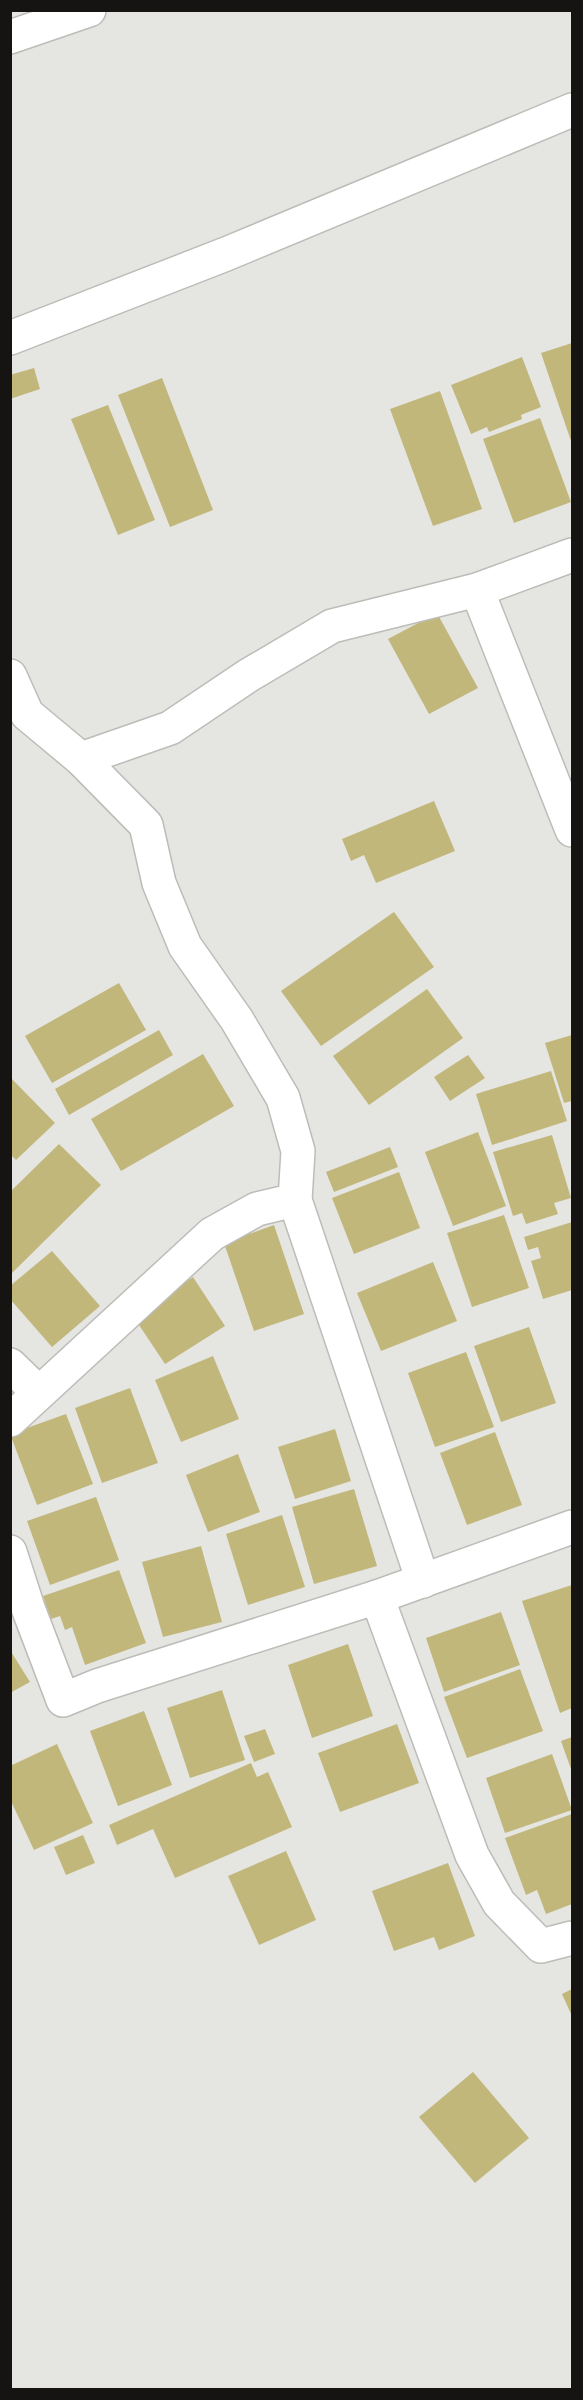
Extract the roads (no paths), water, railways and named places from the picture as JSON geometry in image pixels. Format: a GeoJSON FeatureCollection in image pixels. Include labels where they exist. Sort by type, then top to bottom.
{"type":"FeatureCollection","features":[{"type":"Feature","properties":{"kind":"main road"},"geometry":{"type":"LineString","coordinates":[[10,37],[89,10]]}},
{"type":"Feature","properties":{"kind":"main road"},"geometry":{"type":"LineString","coordinates":[[10,338],[226,254],[573,110]]}},
{"type":"Feature","properties":{"kind":"main road"},"geometry":{"type":"LineString","coordinates":[[81,759],[170,728],[249,675],[332,626],[477,590],[573,555]]}},
{"type":"Feature","properties":{"kind":"main road"},"geometry":{"type":"LineString","coordinates":[[477,590],[573,830]]}},
{"type":"Feature","properties":{"kind":"main road"},"geometry":{"type":"LineString","coordinates":[[10,676],[27,714],[81,759],[146,825],[159,883],[185,946],[237,1020],[283,1098],[298,1151],[295,1200],[423,1581]]}},
{"type":"Feature","properties":{"kind":"main road"},"geometry":{"type":"LineString","coordinates":[[10,1420],[212,1234],[257,1209],[295,1200]]}},
{"type":"Feature","properties":{"kind":"main road"},"geometry":{"type":"LineString","coordinates":[[10,1365],[39,1393]]}},
{"type":"Feature","properties":{"kind":"main road"},"geometry":{"type":"LineString","coordinates":[[10,1552],[27,1608],[63,1700],[97,1686],[377,1597],[573,1527]]}},
{"type":"Feature","properties":{"kind":"main road"},"geometry":{"type":"LineString","coordinates":[[377,1597],[472,1854],[494,1893],[500,1903],[541,1946],[573,1938]]}}]}
